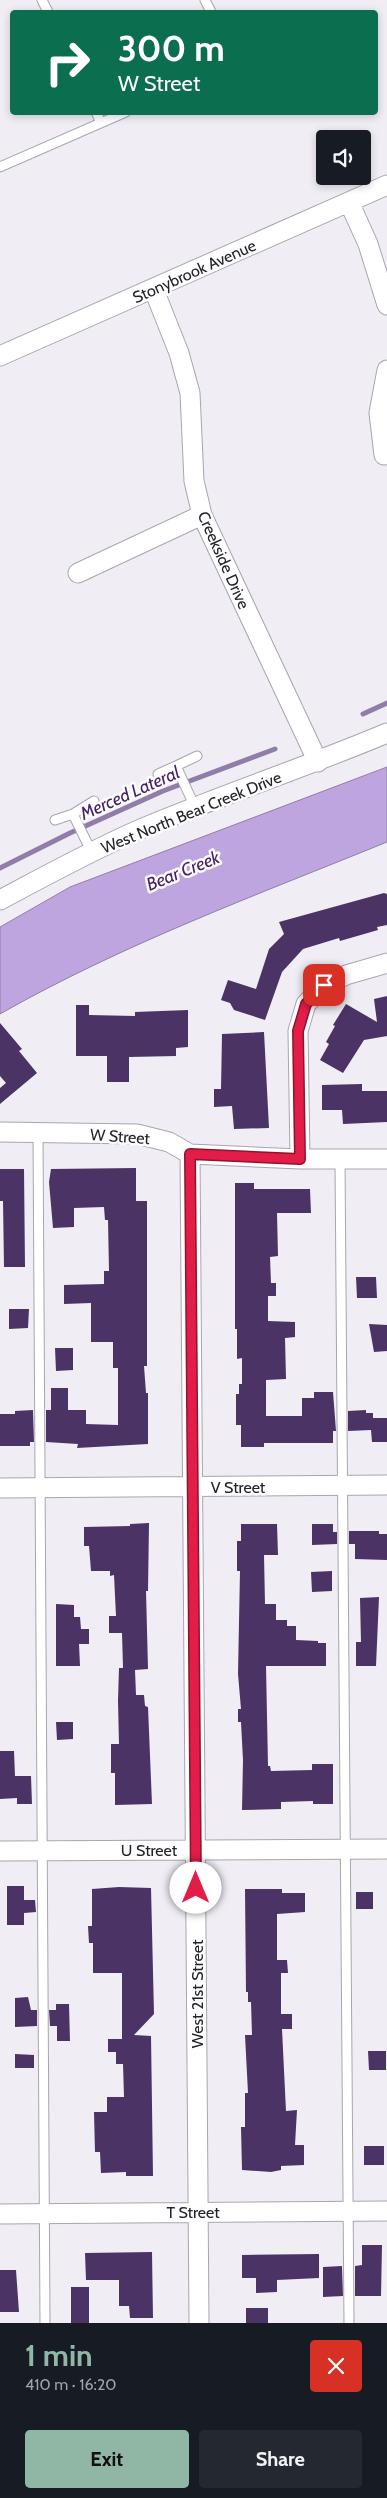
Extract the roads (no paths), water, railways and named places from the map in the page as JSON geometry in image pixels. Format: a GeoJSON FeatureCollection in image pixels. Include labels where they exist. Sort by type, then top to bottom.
{"type":"FeatureCollection","features":[{"type":"Feature","properties":{"kind":"street","name":"Stonybrook Avenue"},"geometry":{"type":"LineString","coordinates":[[0,356],[154,290],[387,185]]}},
{"type":"Feature","properties":{"kind":"street"},"geometry":{"type":"LineString","coordinates":[[349,202],[368,244],[387,305]]}},
{"type":"Feature","properties":{"kind":"street","name":"Creekside Drive"},"geometry":{"type":"LineString","coordinates":[[154,290],[179,353],[190,393],[194,481],[202,515],[318,762]]}},
{"type":"Feature","properties":{"kind":"street"},"geometry":{"type":"LineString","coordinates":[[384,455],[379,413],[387,370]]}},
{"type":"Feature","properties":{"kind":"street"},"geometry":{"type":"LineString","coordinates":[[78,573],[202,515]]}},
{"type":"Feature","properties":{"kind":"street","name":"West North Bear Creek Drive"},"geometry":{"type":"LineString","coordinates":[[0,900],[88,844],[318,762],[387,733]]}},
{"type":"Feature","properties":{"kind":"street"},"geometry":{"type":"LineString","coordinates":[[300,1159],[298,1031],[306,1004],[324,985],[346,975],[387,963]]}},
{"type":"Feature","properties":{"kind":"street","name":"W Street"},"geometry":{"type":"LineString","coordinates":[[0,1132],[137,1134],[168,1142],[190,1154],[300,1159],[387,1159]]}},
{"type":"Feature","properties":{"kind":"street","name":"West 21st Street"},"geometry":{"type":"LineString","coordinates":[[190,1154],[199,2323]]}},
{"type":"Feature","properties":{"kind":"street","name":"V Street"},"geometry":{"type":"LineString","coordinates":[[0,1488],[387,1486]]}},
{"type":"Feature","properties":{"kind":"street","name":"U Street"},"geometry":{"type":"LineString","coordinates":[[0,1851],[387,1849]]}},
{"type":"Feature","properties":{"kind":"street","name":"T Street"},"geometry":{"type":"LineString","coordinates":[[0,2214],[387,2211]]}},
{"type":"Feature","properties":{"kind":"lane"},"geometry":{"type":"LineString","coordinates":[[97,115],[101,123]]}},
{"type":"Feature","properties":{"kind":"lane"},"geometry":{"type":"LineString","coordinates":[[0,167],[119,115]]}},
{"type":"Feature","properties":{"kind":"lane"},"geometry":{"type":"LineString","coordinates":[[158,774],[178,771],[197,756]]}},
{"type":"Feature","properties":{"kind":"lane"},"geometry":{"type":"LineString","coordinates":[[178,771],[195,807]]}},
{"type":"Feature","properties":{"kind":"lane"},"geometry":{"type":"LineString","coordinates":[[54,820],[74,817],[94,800]]}},
{"type":"Feature","properties":{"kind":"lane"},"geometry":{"type":"LineString","coordinates":[[74,817],[88,844]]}},
{"type":"Feature","properties":{"kind":"lane"},"geometry":{"type":"LineString","coordinates":[[38,1133],[45,2323]]}},
{"type":"Feature","properties":{"kind":"lane"},"geometry":{"type":"LineString","coordinates":[[340,1159],[349,2323]]}},
{"type":"Feature","properties":{"kind":"water","name":"Bear Creek"},"geometry":{"type":"Polygon","coordinates":[[[387,767],[387,842],[142,943],[94,965],[0,1014],[0,927],[70,887],[387,767]]]}},
{"type":"Feature","properties":{"kind":"waterway","name":"Merced Lateral"},"geometry":{"type":"LineString","coordinates":[[363,714],[387,703]]}},
{"type":"Feature","properties":{"kind":"waterway","name":"Merced Lateral"},"geometry":{"type":"LineString","coordinates":[[0,868],[70,833],[163,791],[275,749]]}}]}
